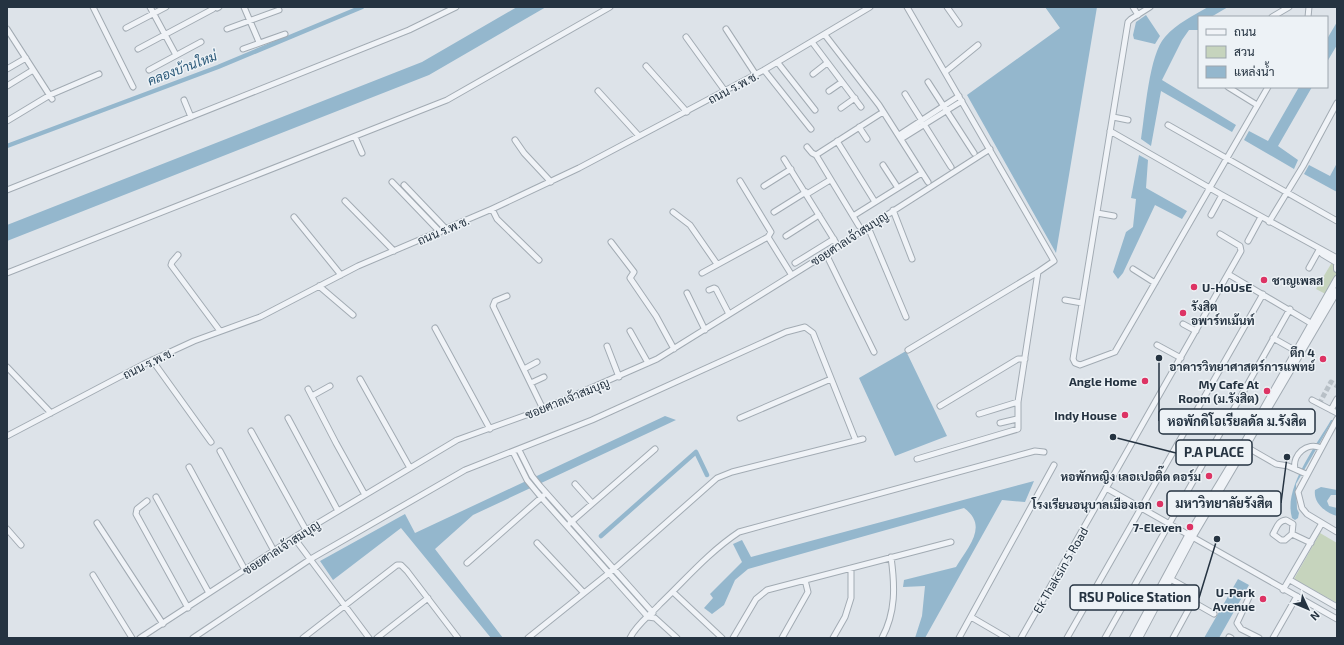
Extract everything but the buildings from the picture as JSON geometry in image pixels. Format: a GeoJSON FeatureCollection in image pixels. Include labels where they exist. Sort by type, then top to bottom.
{"type":"FeatureCollection","features":[{"type":"Feature","properties":{"kind":"street"},"geometry":{"type":"LineString","coordinates":[[93,7],[133,87]]}},
{"type":"Feature","properties":{"kind":"street"},"geometry":{"type":"LineString","coordinates":[[150,7],[176,55]]}},
{"type":"Feature","properties":{"kind":"street"},"geometry":{"type":"LineString","coordinates":[[126,28],[166,7]]}},
{"type":"Feature","properties":{"kind":"street"},"geometry":{"type":"LineString","coordinates":[[244,7],[259,42]]}},
{"type":"Feature","properties":{"kind":"street"},"geometry":{"type":"LineString","coordinates":[[7,190],[409,30],[456,7]]}},
{"type":"Feature","properties":{"kind":"street"},"geometry":{"type":"LineString","coordinates":[[7,273],[355,137],[460,94],[610,7]]}},
{"type":"Feature","properties":{"kind":"street","name":"ถนน ร.พ.ช."},"geometry":{"type":"LineString","coordinates":[[7,436],[152,360],[220,331],[260,317],[341,275],[551,182],[756,75],[870,7]]}},
{"type":"Feature","properties":{"kind":"street"},"geometry":{"type":"LineString","coordinates":[[907,7],[1054,259],[1052,263],[1038,272],[908,350]]}},
{"type":"Feature","properties":{"kind":"street"},"geometry":{"type":"LineString","coordinates":[[947,7],[959,24]]}},
{"type":"Feature","properties":{"kind":"street"},"geometry":{"type":"LineString","coordinates":[[1133,7],[1138,14]]}},
{"type":"Feature","properties":{"kind":"street"},"geometry":{"type":"LineString","coordinates":[[1150,7],[1128,22],[1073,359],[1075,363],[1080,365],[1113,354],[1267,88]]}},
{"type":"Feature","properties":{"kind":"street"},"geometry":{"type":"LineString","coordinates":[[1274,16],[1289,7]]}},
{"type":"Feature","properties":{"kind":"street"},"geometry":{"type":"LineString","coordinates":[[138,49],[216,8]]}},
{"type":"Feature","properties":{"kind":"street"},"geometry":{"type":"LineString","coordinates":[[227,29],[279,10]]}},
{"type":"Feature","properties":{"kind":"street"},"geometry":{"type":"LineString","coordinates":[[7,29],[51,97]]}},
{"type":"Feature","properties":{"kind":"street"},"geometry":{"type":"LineString","coordinates":[[726,29],[756,75]]}},
{"type":"Feature","properties":{"kind":"street"},"geometry":{"type":"LineString","coordinates":[[243,49],[259,42],[285,34]]}},
{"type":"Feature","properties":{"kind":"street"},"geometry":{"type":"LineString","coordinates":[[824,34],[883,112],[928,182]]}},
{"type":"Feature","properties":{"kind":"street"},"geometry":{"type":"LineString","coordinates":[[686,37],[725,91]]}},
{"type":"Feature","properties":{"kind":"street"},"geometry":{"type":"LineString","coordinates":[[149,70],[200,42]]}},
{"type":"Feature","properties":{"kind":"street"},"geometry":{"type":"LineString","coordinates":[[812,42],[862,107]]}},
{"type":"Feature","properties":{"kind":"street"},"geometry":{"type":"LineString","coordinates":[[945,72],[978,45]]}},
{"type":"Feature","properties":{"kind":"street"},"geometry":{"type":"LineString","coordinates":[[7,69],[26,58]]}},
{"type":"Feature","properties":{"kind":"street"},"geometry":{"type":"LineString","coordinates":[[778,62],[816,110]]}},
{"type":"Feature","properties":{"kind":"street"},"geometry":{"type":"LineString","coordinates":[[813,74],[827,63]]}},
{"type":"Feature","properties":{"kind":"street"},"geometry":{"type":"LineString","coordinates":[[646,66],[686,112]]}},
{"type":"Feature","properties":{"kind":"street"},"geometry":{"type":"LineString","coordinates":[[7,86],[33,70]]}},
{"type":"Feature","properties":{"kind":"street"},"geometry":{"type":"LineString","coordinates":[[764,70],[811,129]]}},
{"type":"Feature","properties":{"kind":"street"},"geometry":{"type":"LineString","coordinates":[[7,121],[51,97],[99,74]]}},
{"type":"Feature","properties":{"kind":"street"},"geometry":{"type":"LineString","coordinates":[[829,91],[842,82]]}},
{"type":"Feature","properties":{"kind":"street"},"geometry":{"type":"LineString","coordinates":[[928,82],[974,153]]}},
{"type":"Feature","properties":{"kind":"street"},"geometry":{"type":"LineString","coordinates":[[1230,88],[1257,105]]}},
{"type":"Feature","properties":{"kind":"street"},"geometry":{"type":"LineString","coordinates":[[598,91],[639,136]]}},
{"type":"Feature","properties":{"kind":"street"},"geometry":{"type":"LineString","coordinates":[[905,94],[951,167]]}},
{"type":"Feature","properties":{"kind":"street"},"geometry":{"type":"LineString","coordinates":[[841,108],[855,98]]}},
{"type":"Feature","properties":{"kind":"street"},"geometry":{"type":"LineString","coordinates":[[900,137],[944,106],[961,99]]}},
{"type":"Feature","properties":{"kind":"street"},"geometry":{"type":"LineString","coordinates":[[923,122],[947,111],[961,99]]}},
{"type":"Feature","properties":{"kind":"street"},"geometry":{"type":"LineString","coordinates":[[184,100],[191,117]]}},
{"type":"Feature","properties":{"kind":"street"},"geometry":{"type":"LineString","coordinates":[[1269,222],[1298,175],[1337,103]]}},
{"type":"Feature","properties":{"kind":"street"},"geometry":{"type":"LineString","coordinates":[[816,155],[883,112]]}},
{"type":"Feature","properties":{"kind":"street"},"geometry":{"type":"LineString","coordinates":[[1113,117],[1128,120]]}},
{"type":"Feature","properties":{"kind":"street"},"geometry":{"type":"LineString","coordinates":[[1168,125],[1337,221]]}},
{"type":"Feature","properties":{"kind":"street"},"geometry":{"type":"LineString","coordinates":[[859,127],[867,139]]}},
{"type":"Feature","properties":{"kind":"street"},"geometry":{"type":"LineString","coordinates":[[1110,131],[1319,250],[1337,258]]}},
{"type":"Feature","properties":{"kind":"street"},"geometry":{"type":"LineString","coordinates":[[355,137],[362,153]]}},
{"type":"Feature","properties":{"kind":"street"},"geometry":{"type":"LineString","coordinates":[[515,140],[524,153],[551,182]]}},
{"type":"Feature","properties":{"kind":"street"},"geometry":{"type":"LineString","coordinates":[[837,141],[875,202]]}},
{"type":"Feature","properties":{"kind":"street"},"geometry":{"type":"LineString","coordinates":[[807,147],[816,155],[859,226]]}},
{"type":"Feature","properties":{"kind":"street","name":"ซอยศาลเจ้าสมบุญ"},"geometry":{"type":"LineString","coordinates":[[140,638],[306,530],[457,440],[544,409],[619,377],[674,349],[990,149]]}},
{"type":"Feature","properties":{"kind":"street"},"geometry":{"type":"LineString","coordinates":[[784,159],[838,246]]}},
{"type":"Feature","properties":{"kind":"street"},"geometry":{"type":"LineString","coordinates":[[883,165],[898,188]]}},
{"type":"Feature","properties":{"kind":"street"},"geometry":{"type":"LineString","coordinates":[[764,186],[791,169]]}},
{"type":"Feature","properties":{"kind":"street"},"geometry":{"type":"LineString","coordinates":[[853,216],[922,173]]}},
{"type":"Feature","properties":{"kind":"street"},"geometry":{"type":"LineString","coordinates":[[774,212],[830,180]]}},
{"type":"Feature","properties":{"kind":"street"},"geometry":{"type":"LineString","coordinates":[[702,273],[768,237],[772,230],[756,209],[740,181]]}},
{"type":"Feature","properties":{"kind":"street"},"geometry":{"type":"LineString","coordinates":[[392,182],[440,232]]}},
{"type":"Feature","properties":{"kind":"street"},"geometry":{"type":"LineString","coordinates":[[404,185],[446,229]]}},
{"type":"Feature","properties":{"kind":"street"},"geometry":{"type":"LineString","coordinates":[[1211,215],[1222,195]]}},
{"type":"Feature","properties":{"kind":"street"},"geometry":{"type":"LineString","coordinates":[[345,201],[394,251]]}},
{"type":"Feature","properties":{"kind":"street"},"geometry":{"type":"LineString","coordinates":[[492,209],[497,219],[539,260]]}},
{"type":"Feature","properties":{"kind":"street"},"geometry":{"type":"LineString","coordinates":[[893,210],[912,259]]}},
{"type":"Feature","properties":{"kind":"street"},"geometry":{"type":"LineString","coordinates":[[673,212],[678,217],[683,218],[690,225],[717,264]]}},
{"type":"Feature","properties":{"kind":"street"},"geometry":{"type":"LineString","coordinates":[[1097,213],[1114,216]]}},
{"type":"Feature","properties":{"kind":"street"},"geometry":{"type":"LineString","coordinates":[[786,236],[820,215]]}},
{"type":"Feature","properties":{"kind":"street"},"geometry":{"type":"LineString","coordinates":[[294,217],[341,275]]}},
{"type":"Feature","properties":{"kind":"street"},"geometry":{"type":"LineString","coordinates":[[1248,241],[1261,217]]}},
{"type":"Feature","properties":{"kind":"street"},"geometry":{"type":"LineString","coordinates":[[868,227],[906,317]]}},
{"type":"Feature","properties":{"kind":"street","name":"Ek Thaksin 5 Road"},"geometry":{"type":"LineString","coordinates":[[1022,638],[1241,251],[1240,246],[1220,234]]}},
{"type":"Feature","properties":{"kind":"street"},"geometry":{"type":"LineString","coordinates":[[768,237],[791,274]]}},
{"type":"Feature","properties":{"kind":"street"},"geometry":{"type":"LineString","coordinates":[[795,263],[834,239]]}},
{"type":"Feature","properties":{"kind":"street"},"geometry":{"type":"LineString","coordinates":[[611,242],[634,272],[630,278],[656,316],[674,349]]}},
{"type":"Feature","properties":{"kind":"street"},"geometry":{"type":"LineString","coordinates":[[1319,250],[1337,266]]}},
{"type":"Feature","properties":{"kind":"street"},"geometry":{"type":"LineString","coordinates":[[1309,268],[1319,250]]}},
{"type":"Feature","properties":{"kind":"street"},"geometry":{"type":"LineString","coordinates":[[826,254],[874,352]]}},
{"type":"Feature","properties":{"kind":"street"},"geometry":{"type":"LineString","coordinates":[[178,256],[171,263],[172,268],[220,331]]}},
{"type":"Feature","properties":{"kind":"street"},"geometry":{"type":"LineString","coordinates":[[1133,269],[1155,283]]}},
{"type":"Feature","properties":{"kind":"street"},"geometry":{"type":"LineString","coordinates":[[917,459],[1018,429],[1018,402],[1038,272]]}},
{"type":"Feature","properties":{"kind":"street"},"geometry":{"type":"LineString","coordinates":[[1228,274],[1290,309],[1314,325]]}},
{"type":"Feature","properties":{"kind":"street"},"geometry":{"type":"LineString","coordinates":[[1133,638],[1191,535],[1245,446],[1314,325],[1337,279]]}},
{"type":"Feature","properties":{"kind":"street"},"geometry":{"type":"LineString","coordinates":[[319,286],[353,315]]}},
{"type":"Feature","properties":{"kind":"street"},"geometry":{"type":"LineString","coordinates":[[709,290],[714,288],[716,289],[729,314]]}},
{"type":"Feature","properties":{"kind":"street"},"geometry":{"type":"LineString","coordinates":[[1245,446],[1296,351],[1337,292]]}},
{"type":"Feature","properties":{"kind":"street"},"geometry":{"type":"LineString","coordinates":[[687,293],[704,330]]}},
{"type":"Feature","properties":{"kind":"street"},"geometry":{"type":"LineString","coordinates":[[1067,638],[1263,294]]}},
{"type":"Feature","properties":{"kind":"street"},"geometry":{"type":"LineString","coordinates":[[507,296],[496,301],[493,306],[544,409]]}},
{"type":"Feature","properties":{"kind":"street"},"geometry":{"type":"LineString","coordinates":[[1065,300],[1082,303]]}},
{"type":"Feature","properties":{"kind":"street"},"geometry":{"type":"LineString","coordinates":[[1105,638],[1290,309]]}},
{"type":"Feature","properties":{"kind":"street"},"geometry":{"type":"LineString","coordinates":[[1183,324],[1196,331]]}},
{"type":"Feature","properties":{"kind":"street"},"geometry":{"type":"LineString","coordinates":[[193,638],[309,560],[465,470],[592,420],[786,332],[804,327],[813,333],[856,441]]}},
{"type":"Feature","properties":{"kind":"street"},"geometry":{"type":"LineString","coordinates":[[435,328],[490,429]]}},
{"type":"Feature","properties":{"kind":"street"},"geometry":{"type":"LineString","coordinates":[[630,331],[648,363]]}},
{"type":"Feature","properties":{"kind":"street"},"geometry":{"type":"LineString","coordinates":[[1274,338],[1296,351]]}},
{"type":"Feature","properties":{"kind":"street"},"geometry":{"type":"LineString","coordinates":[[1157,345],[1181,358]]}},
{"type":"Feature","properties":{"kind":"street"},"geometry":{"type":"LineString","coordinates":[[607,346],[619,377]]}},
{"type":"Feature","properties":{"kind":"street"},"geometry":{"type":"LineString","coordinates":[[940,406],[1018,359],[1025,359]]}},
{"type":"Feature","properties":{"kind":"street"},"geometry":{"type":"LineString","coordinates":[[152,360],[211,442]]}},
{"type":"Feature","properties":{"kind":"street"},"geometry":{"type":"LineString","coordinates":[[524,369],[537,362]]}},
{"type":"Feature","properties":{"kind":"street"},"geometry":{"type":"LineString","coordinates":[[7,367],[51,413]]}},
{"type":"Feature","properties":{"kind":"street"},"geometry":{"type":"LineString","coordinates":[[531,383],[544,376]]}},
{"type":"Feature","properties":{"kind":"street"},"geometry":{"type":"LineString","coordinates":[[740,418],[831,379]]}},
{"type":"Feature","properties":{"kind":"street"},"geometry":{"type":"LineString","coordinates":[[360,380],[410,468]]}},
{"type":"Feature","properties":{"kind":"street"},"geometry":{"type":"LineString","coordinates":[[312,397],[330,386]]}},
{"type":"Feature","properties":{"kind":"street"},"geometry":{"type":"LineString","coordinates":[[308,389],[364,495]]}},
{"type":"Feature","properties":{"kind":"street"},"geometry":{"type":"LineString","coordinates":[[1331,410],[1337,399]]}},
{"type":"Feature","properties":{"kind":"street"},"geometry":{"type":"LineString","coordinates":[[1312,400],[1337,413]]}},
{"type":"Feature","properties":{"kind":"street"},"geometry":{"type":"LineString","coordinates":[[978,414],[1018,402]]}},
{"type":"Feature","properties":{"kind":"street"},"geometry":{"type":"LineString","coordinates":[[288,418],[338,511]]}},
{"type":"Feature","properties":{"kind":"street"},"geometry":{"type":"LineString","coordinates":[[1000,424],[1017,419]]}},
{"type":"Feature","properties":{"kind":"street"},"geometry":{"type":"LineString","coordinates":[[1337,419],[1301,471],[1298,492],[1302,508],[1307,514],[1337,532]]}},
{"type":"Feature","properties":{"kind":"street"},"geometry":{"type":"LineString","coordinates":[[251,431],[306,530]]}},
{"type":"Feature","properties":{"kind":"street"},"geometry":{"type":"LineString","coordinates":[[528,638],[610,573],[717,478],[732,472],[863,439]]}},
{"type":"Feature","properties":{"kind":"street"},"geometry":{"type":"LineString","coordinates":[[1301,471],[1295,463],[1303,449],[1309,445],[1319,446]]}},
{"type":"Feature","properties":{"kind":"street"},"geometry":{"type":"LineString","coordinates":[[1245,446],[1276,464],[1301,471]]}},
{"type":"Feature","properties":{"kind":"street"},"geometry":{"type":"LineString","coordinates":[[569,523],[655,449]]}},
{"type":"Feature","properties":{"kind":"street"},"geometry":{"type":"LineString","coordinates":[[519,450],[532,476],[569,523],[648,617],[655,618]]}},
{"type":"Feature","properties":{"kind":"street"},"geometry":{"type":"LineString","coordinates":[[220,451],[274,551]]}},
{"type":"Feature","properties":{"kind":"street"},"geometry":{"type":"LineString","coordinates":[[513,452],[527,480],[541,497],[614,569],[653,612],[655,618],[677,638]]}},
{"type":"Feature","properties":{"kind":"street"},"geometry":{"type":"LineString","coordinates":[[625,638],[631,636],[648,617],[723,543],[739,532],[1035,452],[1044,452]]}},
{"type":"Feature","properties":{"kind":"street"},"geometry":{"type":"LineString","coordinates":[[959,638],[1054,465]]}},
{"type":"Feature","properties":{"kind":"street"},"geometry":{"type":"LineString","coordinates":[[189,467],[245,570]]}},
{"type":"Feature","properties":{"kind":"street"},"geometry":{"type":"LineString","coordinates":[[575,484],[592,503]]}},
{"type":"Feature","properties":{"kind":"street"},"geometry":{"type":"LineString","coordinates":[[1106,488],[1337,619]]}},
{"type":"Feature","properties":{"kind":"street"},"geometry":{"type":"LineString","coordinates":[[467,563],[541,497],[547,494]]}},
{"type":"Feature","properties":{"kind":"street"},"geometry":{"type":"LineString","coordinates":[[156,497],[209,593]]}},
{"type":"Feature","properties":{"kind":"street"},"geometry":{"type":"LineString","coordinates":[[147,501],[137,509],[136,514],[188,608]]}},
{"type":"Feature","properties":{"kind":"street"},"geometry":{"type":"LineString","coordinates":[[1286,520],[1293,524],[1292,534],[1285,540],[1281,540],[1273,534],[1281,521],[1286,520]]}},
{"type":"Feature","properties":{"kind":"street"},"geometry":{"type":"LineString","coordinates":[[97,522],[163,624]]}},
{"type":"Feature","properties":{"kind":"street"},"geometry":{"type":"LineString","coordinates":[[1284,590],[1322,523]]}},
{"type":"Feature","properties":{"kind":"street"},"geometry":{"type":"LineString","coordinates":[[7,529],[22,545]]}},
{"type":"Feature","properties":{"kind":"street"},"geometry":{"type":"LineString","coordinates":[[1292,534],[1311,543]]}},
{"type":"Feature","properties":{"kind":"street"},"geometry":{"type":"LineString","coordinates":[[733,638],[761,594],[767,590],[951,542]]}},
{"type":"Feature","properties":{"kind":"street"},"geometry":{"type":"LineString","coordinates":[[298,543],[309,560],[369,638]]}},
{"type":"Feature","properties":{"kind":"street"},"geometry":{"type":"LineString","coordinates":[[537,543],[584,593]]}},
{"type":"Feature","properties":{"kind":"street"},"geometry":{"type":"LineString","coordinates":[[882,638],[887,629],[891,615],[895,587],[891,557]]}},
{"type":"Feature","properties":{"kind":"street"},"geometry":{"type":"LineString","coordinates":[[303,638],[397,565],[401,565],[407,571],[455,637]]}},
{"type":"Feature","properties":{"kind":"street"},"geometry":{"type":"LineString","coordinates":[[833,638],[845,617],[851,598],[850,568]]}},
{"type":"Feature","properties":{"kind":"street"},"geometry":{"type":"LineString","coordinates":[[93,575],[132,638]]}},
{"type":"Feature","properties":{"kind":"street"},"geometry":{"type":"LineString","coordinates":[[1168,577],[1197,594],[1173,638]]}},
{"type":"Feature","properties":{"kind":"street"},"geometry":{"type":"LineString","coordinates":[[1139,638],[1168,577]]}},
{"type":"Feature","properties":{"kind":"street"},"geometry":{"type":"LineString","coordinates":[[782,638],[808,592],[805,580]]}},
{"type":"Feature","properties":{"kind":"street"},"geometry":{"type":"LineString","coordinates":[[1290,580],[1337,607]]}},
{"type":"Feature","properties":{"kind":"street"},"geometry":{"type":"LineString","coordinates":[[673,592],[722,638]]}},
{"type":"Feature","properties":{"kind":"street"},"geometry":{"type":"LineString","coordinates":[[1252,593],[1237,623],[1241,628],[1259,638]]}},
{"type":"Feature","properties":{"kind":"street"},"geometry":{"type":"LineString","coordinates":[[1273,638],[1297,596]]}},
{"type":"Feature","properties":{"kind":"street"},"geometry":{"type":"LineString","coordinates":[[377,638],[428,598]]}},
{"type":"Feature","properties":{"kind":"street"},"geometry":{"type":"LineString","coordinates":[[1193,602],[1214,614]]}},
{"type":"Feature","properties":{"kind":"street"},"geometry":{"type":"LineString","coordinates":[[971,617],[1007,638]]}},
{"type":"Feature","properties":{"kind":"green space"},"geometry":{"type":"Polygon","coordinates":[[[1334,259],[1337,264],[1337,300],[1316,289],[1334,259]]]}},
{"type":"Feature","properties":{"kind":"green space"},"geometry":{"type":"Polygon","coordinates":[[[1320,533],[1337,543],[1337,603],[1294,579],[1320,533]]]}},
{"type":"Feature","properties":{"kind":"water"},"geometry":{"type":"Polygon","coordinates":[[[517,7],[546,7],[429,75],[7,241],[7,225],[422,62],[517,7]]]}},
{"type":"Feature","properties":{"kind":"water"},"geometry":{"type":"Polygon","coordinates":[[[1045,7],[1097,7],[1056,253],[967,95],[1060,28],[1045,7]]]}},
{"type":"Feature","properties":{"kind":"water"},"geometry":{"type":"Polygon","coordinates":[[[1208,7],[1228,7],[1213,16],[1198,16],[1198,30],[1189,30],[1182,40],[1162,80],[1236,125],[1232,132],[1161,91],[1151,146],[1141,139],[1151,70],[1160,45],[1165,37],[1185,20],[1208,7]]]}},
{"type":"Feature","properties":{"kind":"water"},"geometry":{"type":"Polygon","coordinates":[[[1146,15],[1160,36],[1155,44],[1134,39],[1133,35],[1136,22],[1146,15]]]}},
{"type":"Feature","properties":{"kind":"water"},"geometry":{"type":"Polygon","coordinates":[[[1337,22],[1337,45],[1328,60],[1328,37],[1337,22]]]}},
{"type":"Feature","properties":{"kind":"water"},"geometry":{"type":"Polygon","coordinates":[[[1298,88],[1311,88],[1278,146],[1298,160],[1294,169],[1244,140],[1249,131],[1268,141],[1298,88]]]}},
{"type":"Feature","properties":{"kind":"water"},"geometry":{"type":"Polygon","coordinates":[[[1139,155],[1148,160],[1146,188],[1187,211],[1182,219],[1155,205],[1123,273],[1118,279],[1113,272],[1126,232],[1133,227],[1136,199],[1131,198],[1139,155]]]}},
{"type":"Feature","properties":{"kind":"water"},"geometry":{"type":"Polygon","coordinates":[[[1337,163],[1337,192],[1304,174],[1309,165],[1330,176],[1337,163]]]}},
{"type":"Feature","properties":{"kind":"water"},"geometry":{"type":"Polygon","coordinates":[[[906,351],[947,436],[895,456],[859,378],[906,351]]]}},
{"type":"Feature","properties":{"kind":"water"},"geometry":{"type":"Polygon","coordinates":[[[665,416],[676,420],[473,515],[435,549],[503,638],[491,638],[401,528],[333,580],[320,561],[405,514],[415,533],[665,416]]]}},
{"type":"Feature","properties":{"kind":"water"},"geometry":{"type":"Polygon","coordinates":[[[1331,420],[1333,420],[1296,484],[1297,509],[1299,513],[1298,518],[1295,520],[1292,518],[1290,506],[1296,481],[1302,468],[1331,420]]]}},
{"type":"Feature","properties":{"kind":"water"},"geometry":{"type":"Polygon","coordinates":[[[1034,481],[1025,502],[1002,500],[925,638],[915,638],[922,616],[925,586],[903,587],[904,580],[956,567],[974,537],[976,529],[975,522],[971,515],[964,508],[748,569],[735,580],[724,605],[712,614],[704,608],[713,598],[710,594],[742,562],[733,544],[742,540],[751,557],[1034,481]]]}},
{"type":"Feature","properties":{"kind":"water"},"geometry":{"type":"Polygon","coordinates":[[[1321,487],[1337,490],[1337,495],[1331,495],[1327,501],[1329,506],[1337,508],[1337,516],[1325,510],[1318,503],[1315,490],[1321,487]]]}},
{"type":"Feature","properties":{"kind":"water"},"geometry":{"type":"Polygon","coordinates":[[[1238,579],[1249,585],[1219,638],[1204,638],[1238,579]]]}},
{"type":"Feature","properties":{"kind":"waterway","name":"คลองบ้านใหม่"},"geometry":{"type":"LineString","coordinates":[[7,146],[218,67],[362,7]]}},
{"type":"Feature","properties":{"kind":"waterway"},"geometry":{"type":"LineString","coordinates":[[601,536],[696,452],[707,475]]}},
{"type":"Feature","properties":{"kind":"tunnel"},"geometry":{"type":"LineString","coordinates":[[1319,404],[1331,382],[1337,386]]}},
{"type":"Feature","properties":{"kind":"place","name":"ชาญเพลส"},"geometry":{"type":"Point","coordinates":[1264,280]}},
{"type":"Feature","properties":{"kind":"place","name":"U-HoUsE"},"geometry":{"type":"Point","coordinates":[1194,287]}},
{"type":"Feature","properties":{"kind":"place","name":"รังสิต อพาร์ทเม้นท์"},"geometry":{"type":"Point","coordinates":[1183,313]}},
{"type":"Feature","properties":{"kind":"place","name":"หอพักดิโอเรียลดัล ม.รังสิต"},"geometry":{"type":"Point","coordinates":[1159,358]}},
{"type":"Feature","properties":{"kind":"place","name":"ตึก 4 อาคารวิทยาศาสตร์การแพทย์"},"geometry":{"type":"Point","coordinates":[1323,359]}},
{"type":"Feature","properties":{"kind":"place","name":"Angle Home"},"geometry":{"type":"Point","coordinates":[1145,381]}},
{"type":"Feature","properties":{"kind":"place","name":"My Cafe At Room (ม.รังสิต)"},"geometry":{"type":"Point","coordinates":[1267,391]}},
{"type":"Feature","properties":{"kind":"place","name":"Indy House"},"geometry":{"type":"Point","coordinates":[1125,415]}},
{"type":"Feature","properties":{"kind":"place","name":"P.A PLACE"},"geometry":{"type":"Point","coordinates":[1113,437]}},
{"type":"Feature","properties":{"kind":"place","name":"มหาวิทยาลัยรังสิต"},"geometry":{"type":"Point","coordinates":[1287,457]}},
{"type":"Feature","properties":{"kind":"place","name":"หอพักหญิง เลอเปอติ๊ด ดอร์ม"},"geometry":{"type":"Point","coordinates":[1209,476]}},
{"type":"Feature","properties":{"kind":"place","name":"โรงเรียนอนุบาลเมืองเอก"},"geometry":{"type":"Point","coordinates":[1160,504]}},
{"type":"Feature","properties":{"kind":"place","name":"7-Eleven"},"geometry":{"type":"Point","coordinates":[1190,527]}},
{"type":"Feature","properties":{"kind":"place","name":"RSU Police Station"},"geometry":{"type":"Point","coordinates":[1217,539]}},
{"type":"Feature","properties":{"kind":"place","name":"U-Park Avenue"},"geometry":{"type":"Point","coordinates":[1263,599]}}]}
